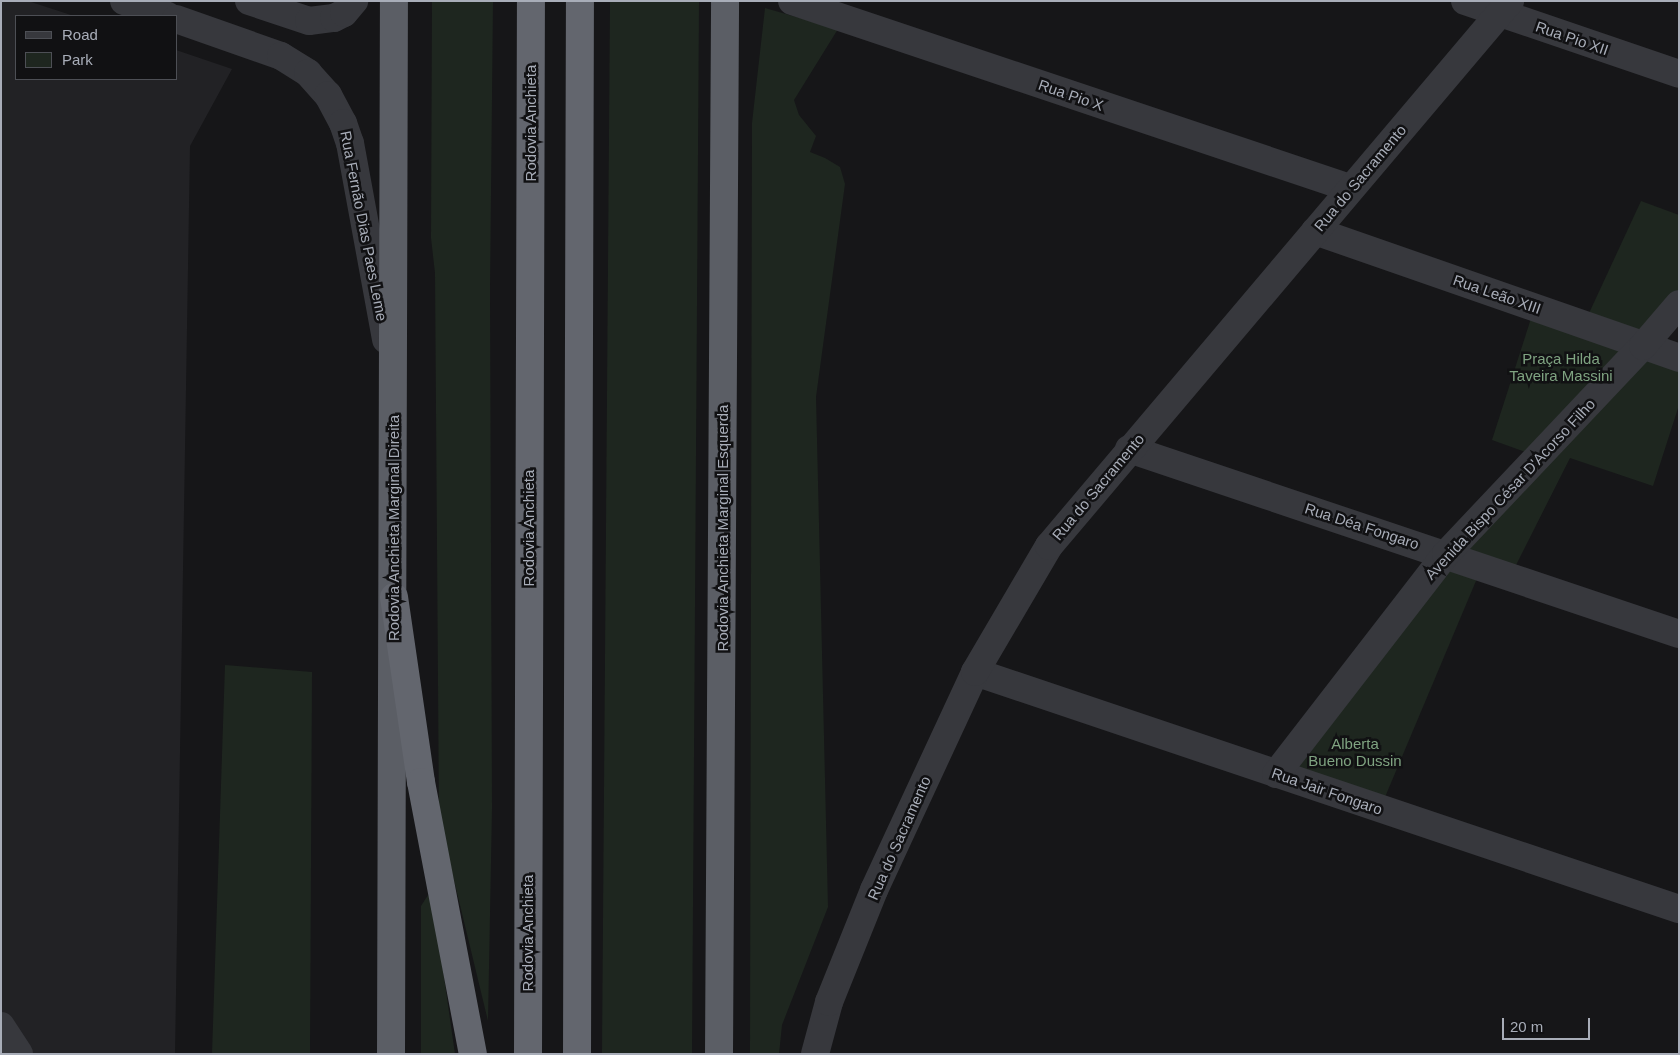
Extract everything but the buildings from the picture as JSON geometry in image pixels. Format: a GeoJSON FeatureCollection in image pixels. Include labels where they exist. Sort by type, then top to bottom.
{"type":"FeatureCollection","features":[{"type":"Feature","properties":{"kind":"highway","name":"Rodovia Anchieta Marginal Direita"},"geometry":{"type":"LineString","coordinates":[[391,1054],[394,597],[394,1]]}},
{"type":"Feature","properties":{"kind":"highway","name":"Rodovia Anchieta"},"geometry":{"type":"LineString","coordinates":[[528,1054],[531,1]]}},
{"type":"Feature","properties":{"kind":"highway"},"geometry":{"type":"LineString","coordinates":[[577,1054],[580,1]]}},
{"type":"Feature","properties":{"kind":"highway","name":"Rodovia Anchieta Marginal Esquerda"},"geometry":{"type":"LineString","coordinates":[[719,1054],[725,1]]}},
{"type":"Feature","properties":{"kind":"highway"},"geometry":{"type":"LineString","coordinates":[[394,597],[421,782],[473,1054]]}},
{"type":"Feature","properties":{"kind":"street"},"geometry":{"type":"LineString","coordinates":[[124,1],[165,15]]}},
{"type":"Feature","properties":{"kind":"street"},"geometry":{"type":"LineString","coordinates":[[249,1],[309,21],[324,21],[344,12],[354,1]]}},
{"type":"Feature","properties":{"kind":"street","name":"Rua Pio X"},"geometry":{"type":"LineString","coordinates":[[792,1],[1350,188]]}},
{"type":"Feature","properties":{"kind":"street","name":"Rua Pio XII"},"geometry":{"type":"LineString","coordinates":[[1465,1],[1505,7],[1679,74]]}},
{"type":"Feature","properties":{"kind":"street","name":"Rua do Sacramento"},"geometry":{"type":"LineString","coordinates":[[815,1054],[829,1002],[874,890],[975,672],[1049,546],[1505,7]]}},
{"type":"Feature","properties":{"kind":"street","name":"Rua Fernão Dias Paes Leme"},"geometry":{"type":"LineString","coordinates":[[178,20],[264,48],[288,59],[308,72],[335,106],[350,143],[394,383]]}},
{"type":"Feature","properties":{"kind":"street","name":"Rua Leão XIII"},"geometry":{"type":"LineString","coordinates":[[1315,230],[1679,358]]}},
{"type":"Feature","properties":{"kind":"street","name":"Avenida Bispo César D'Acorso Filho"},"geometry":{"type":"LineString","coordinates":[[1276,774],[1446,554],[1643,346],[1679,304]]}},
{"type":"Feature","properties":{"kind":"street","name":"Rua Déa Fongaro"},"geometry":{"type":"LineString","coordinates":[[1130,448],[1679,634]]}},
{"type":"Feature","properties":{"kind":"street","name":"Rua Jair Fongaro"},"geometry":{"type":"LineString","coordinates":[[975,672],[1679,908]]}},
{"type":"Feature","properties":{"kind":"street"},"geometry":{"type":"LineString","coordinates":[[1,1026],[20,1054]]}},
{"type":"Feature","properties":{"kind":"shaded area"},"geometry":{"type":"Polygon","coordinates":[[[1,1],[28,1],[71,15],[15,15],[15,80],[178,80],[178,51],[232,69],[190,146],[175,1054],[1,1054],[1,1]]]}},
{"type":"Feature","properties":{"kind":"green space"},"geometry":{"type":"Polygon","coordinates":[[[432,1],[493,1],[490,290],[492,808],[488,1021],[439,818],[435,273],[431,238],[432,1]]]}},
{"type":"Feature","properties":{"kind":"green space"},"geometry":{"type":"Polygon","coordinates":[[[610,1],[699,1],[692,1054],[602,1054],[610,1]]]}},
{"type":"Feature","properties":{"kind":"green space"},"geometry":{"type":"Polygon","coordinates":[[[765,8],[838,29],[794,100],[799,115],[816,136],[810,152],[840,167],[845,184],[816,397],[828,907],[782,1025],[779,1054],[750,1054],[752,123],[765,8]]]}},
{"type":"Feature","properties":{"kind":"green space"},"geometry":{"type":"Polygon","coordinates":[[[1641,201],[1679,215],[1679,300],[1643,344],[1584,324],[1641,201]]]}},
{"type":"Feature","properties":{"kind":"green space","name":"Praça Hilda Taveira Massini"},"geometry":{"type":"Polygon","coordinates":[[[1534,309],[1641,347],[1534,455],[1492,440],[1534,309]]]}},
{"type":"Feature","properties":{"kind":"green space"},"geometry":{"type":"Polygon","coordinates":[[[1644,348],[1679,360],[1679,405],[1653,486],[1570,458],[1511,575],[1448,554],[1644,348]]]}},
{"type":"Feature","properties":{"kind":"green space","name":"Alberta Bueno Dussin"},"geometry":{"type":"Polygon","coordinates":[[[1447,557],[1481,569],[1380,809],[1282,773],[1447,557]]]}},
{"type":"Feature","properties":{"kind":"green space"},"geometry":{"type":"Polygon","coordinates":[[[225,665],[312,672],[310,1054],[212,1054],[225,665]]]}},
{"type":"Feature","properties":{"kind":"green space"},"geometry":{"type":"Polygon","coordinates":[[[428,895],[434,907],[455,1054],[421,1054],[421,906],[428,895]]]}}]}
